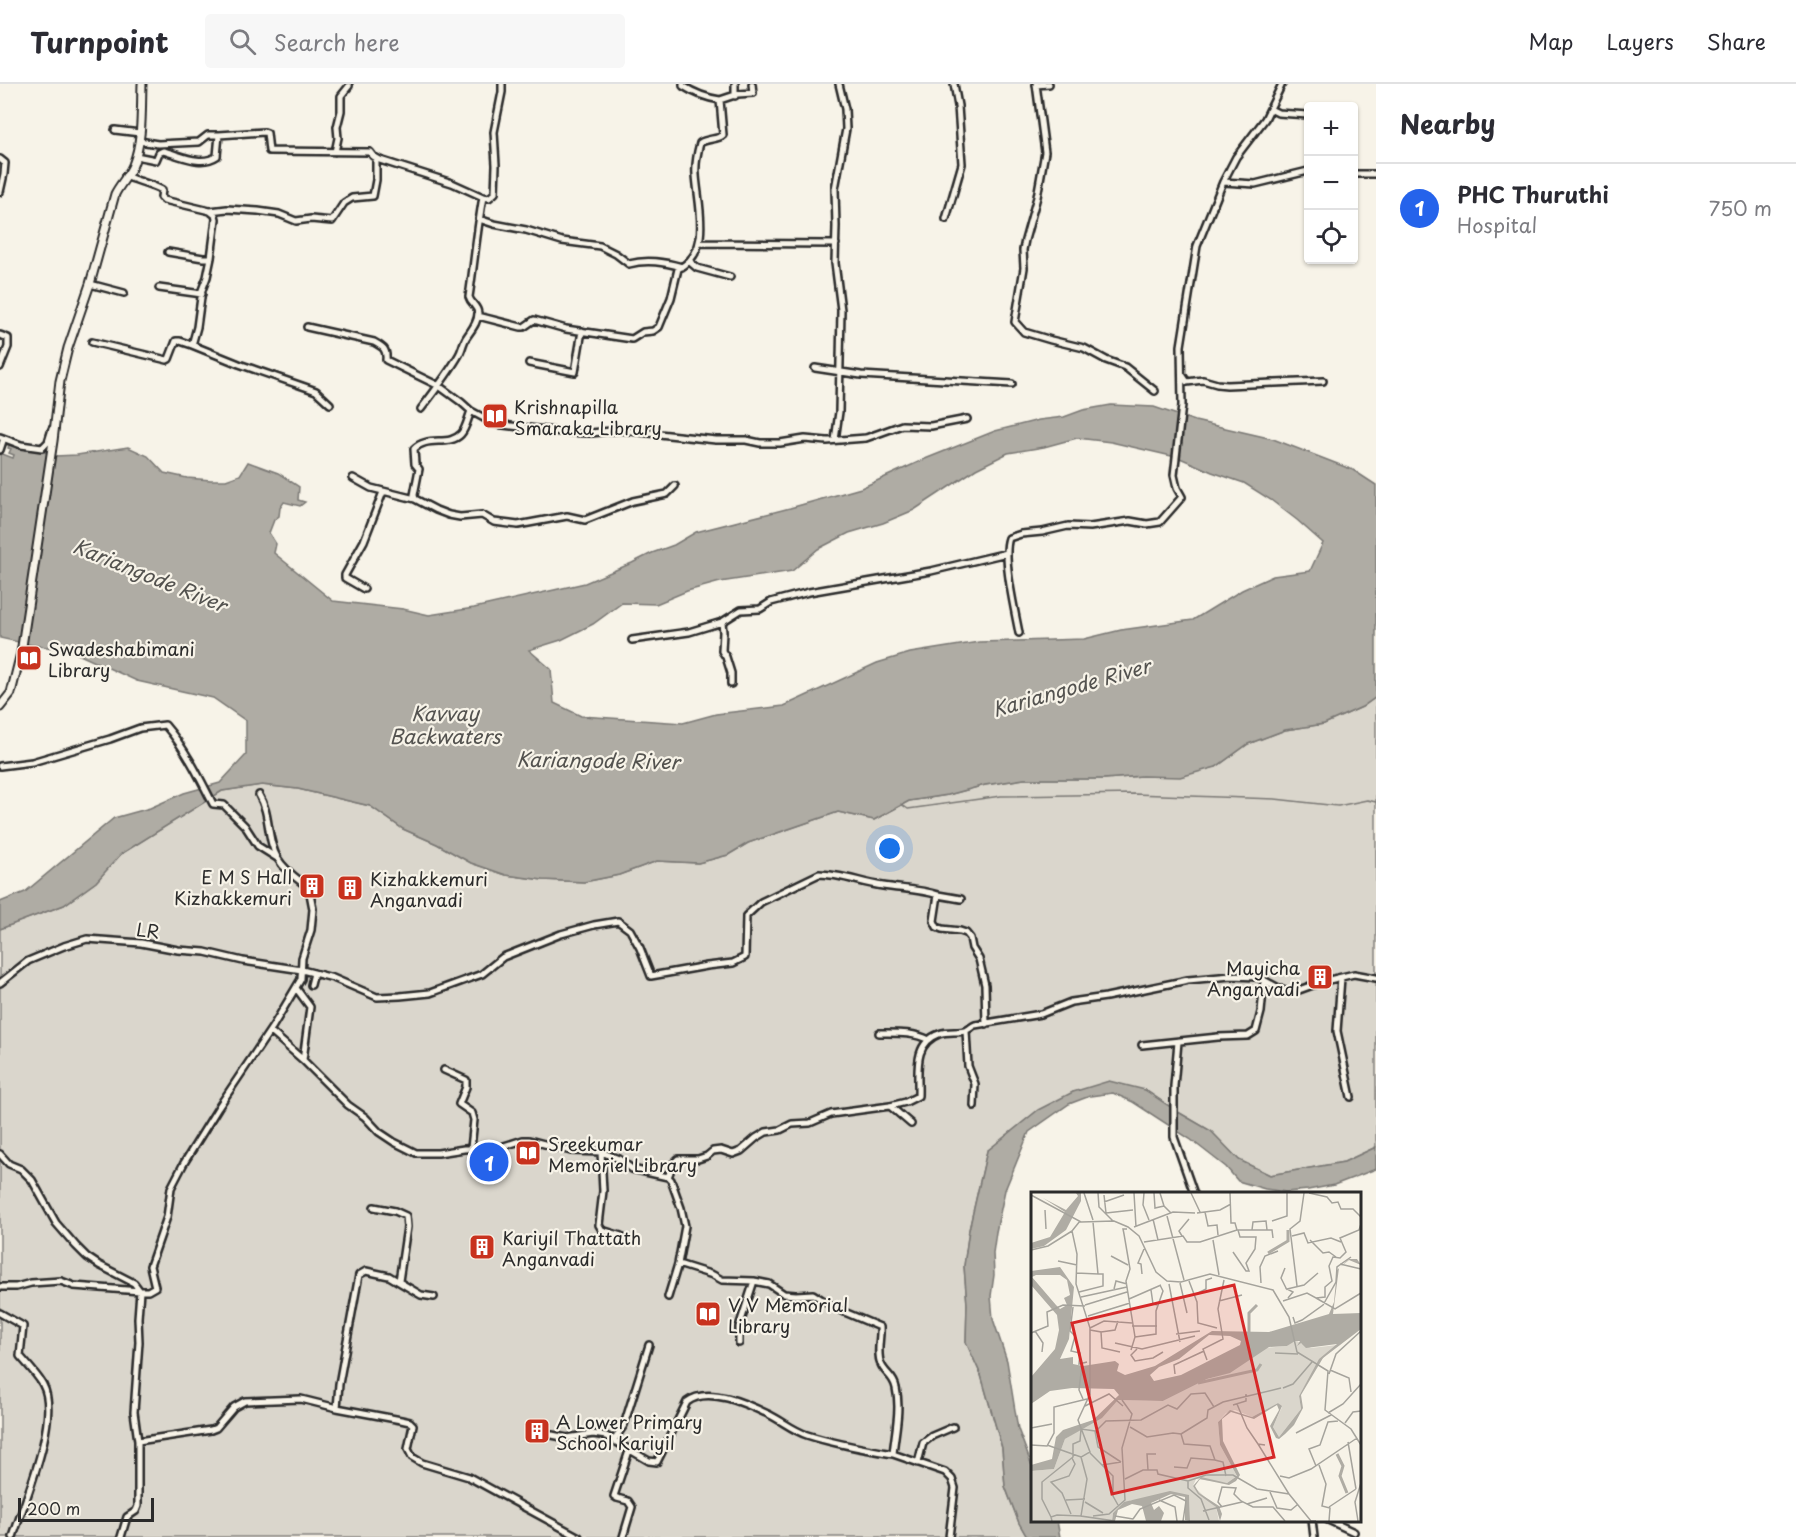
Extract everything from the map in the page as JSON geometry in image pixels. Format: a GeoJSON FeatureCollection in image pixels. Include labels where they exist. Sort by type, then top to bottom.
{"type":"FeatureCollection","features":[{"type":"Feature","properties":{"kind":"main road"},"geometry":{"type":"LineString","coordinates":[[0,707],[11,693],[21,653],[60,381],[115,194],[131,170],[136,156],[140,133],[142,84]]}},
{"type":"Feature","properties":{"kind":"street"},"geometry":{"type":"LineString","coordinates":[[139,141],[158,144],[200,142],[208,135],[267,133],[269,151],[366,151],[372,153],[376,158],[489,198],[495,193],[494,132],[502,84]]}},
{"type":"Feature","properties":{"kind":"street"},"geometry":{"type":"LineString","coordinates":[[683,84],[682,86],[687,89],[720,100],[753,93],[752,84]]}},
{"type":"Feature","properties":{"kind":"street"},"geometry":{"type":"LineString","coordinates":[[735,84],[735,96]]}},
{"type":"Feature","properties":{"kind":"street"},"geometry":{"type":"LineString","coordinates":[[835,440],[839,412],[841,310],[835,263],[835,189],[846,129],[845,109],[839,84]]}},
{"type":"Feature","properties":{"kind":"street"},"geometry":{"type":"LineString","coordinates":[[946,219],[962,164],[954,84]]}},
{"type":"Feature","properties":{"kind":"street"},"geometry":{"type":"LineString","coordinates":[[1049,84],[1036,85],[1045,152],[1037,197],[1023,250],[1024,268],[1015,322],[1024,332],[1084,348],[1125,367],[1155,391]]}},
{"type":"Feature","properties":{"kind":"street"},"geometry":{"type":"LineString","coordinates":[[1019,633],[1006,545],[1009,538],[1068,526],[1090,527],[1130,521],[1147,524],[1160,522],[1182,497],[1174,475],[1182,405],[1181,346],[1197,246],[1223,182],[1236,157],[1265,118],[1282,84]]}},
{"type":"Feature","properties":{"kind":"street"},"geometry":{"type":"LineString","coordinates":[[335,152],[341,96],[349,86]]}},
{"type":"Feature","properties":{"kind":"street"},"geometry":{"type":"LineString","coordinates":[[478,316],[520,327],[534,320],[632,339],[643,332],[653,331],[659,327],[671,298],[678,269],[690,262],[699,243],[701,221],[696,154],[700,143],[707,139],[720,138],[723,135],[720,100]]}},
{"type":"Feature","properties":{"kind":"street"},"geometry":{"type":"LineString","coordinates":[[1270,109],[1278,113],[1304,115]]}},
{"type":"Feature","properties":{"kind":"street"},"geometry":{"type":"LineString","coordinates":[[115,130],[140,133]]}},
{"type":"Feature","properties":{"kind":"street"},"geometry":{"type":"LineString","coordinates":[[136,156],[156,160],[159,153],[163,151],[197,161],[207,161],[217,156],[219,135]]}},
{"type":"Feature","properties":{"kind":"street"},"geometry":{"type":"LineString","coordinates":[[125,176],[159,188],[163,192],[161,196],[164,200],[210,211],[227,209],[258,211],[279,214],[296,221],[311,219],[332,221],[344,203],[352,198],[373,196],[376,158]]}},
{"type":"Feature","properties":{"kind":"street"},"geometry":{"type":"LineString","coordinates":[[0,159],[5,162],[5,167],[0,192]]}},
{"type":"Feature","properties":{"kind":"street"},"geometry":{"type":"LineString","coordinates":[[1223,182],[1255,184],[1304,172]]}},
{"type":"Feature","properties":{"kind":"street"},"geometry":{"type":"LineString","coordinates":[[1358,174],[1376,174]]}},
{"type":"Feature","properties":{"kind":"street"},"geometry":{"type":"LineString","coordinates":[[421,409],[459,354],[478,316],[477,308],[470,302],[469,297],[483,197]]}},
{"type":"Feature","properties":{"kind":"street"},"geometry":{"type":"LineString","coordinates":[[192,345],[211,258],[216,219],[210,211]]}},
{"type":"Feature","properties":{"kind":"street"},"geometry":{"type":"LineString","coordinates":[[479,219],[562,241],[600,246],[629,264],[639,261],[663,261],[682,267]]}},
{"type":"Feature","properties":{"kind":"street"},"geometry":{"type":"LineString","coordinates":[[699,243],[836,244]]}},
{"type":"Feature","properties":{"kind":"street"},"geometry":{"type":"LineString","coordinates":[[168,252],[211,258]]}},
{"type":"Feature","properties":{"kind":"street"},"geometry":{"type":"LineString","coordinates":[[690,262],[697,268],[730,277]]}},
{"type":"Feature","properties":{"kind":"street"},"geometry":{"type":"LineString","coordinates":[[90,284],[124,294]]}},
{"type":"Feature","properties":{"kind":"street"},"geometry":{"type":"LineString","coordinates":[[159,288],[202,294]]}},
{"type":"Feature","properties":{"kind":"street"},"geometry":{"type":"LineString","coordinates":[[307,327],[383,346],[387,352],[386,360],[438,386],[452,394],[471,411],[500,425],[569,433],[621,430],[770,443],[805,439],[866,438],[902,425],[931,426],[967,419]]}},
{"type":"Feature","properties":{"kind":"street"},"geometry":{"type":"LineString","coordinates":[[529,363],[575,372],[582,331]]}},
{"type":"Feature","properties":{"kind":"street"},"geometry":{"type":"LineString","coordinates":[[0,335],[8,338],[9,342],[0,368]]}},
{"type":"Feature","properties":{"kind":"street"},"geometry":{"type":"LineString","coordinates":[[92,342],[164,360],[169,359],[176,341],[192,345],[305,387],[316,392],[330,404]]}},
{"type":"Feature","properties":{"kind":"street"},"geometry":{"type":"LineString","coordinates":[[815,368],[861,375],[1012,384]]}},
{"type":"Feature","properties":{"kind":"street"},"geometry":{"type":"LineString","coordinates":[[1182,374],[1187,382],[1203,380],[1227,385],[1323,381]]}},
{"type":"Feature","properties":{"kind":"street"},"geometry":{"type":"LineString","coordinates":[[415,500],[418,474],[414,453],[416,446],[423,442],[456,437],[463,430],[471,411]]}},
{"type":"Feature","properties":{"kind":"street"},"geometry":{"type":"LineString","coordinates":[[0,450],[2,439],[42,448],[48,442],[56,420]]}},
{"type":"Feature","properties":{"kind":"street"},"geometry":{"type":"LineString","coordinates":[[353,478],[371,488],[415,500],[449,514],[460,517],[482,515],[494,522],[518,525],[567,516],[585,520],[633,501],[667,494],[675,486]]}},
{"type":"Feature","properties":{"kind":"street"},"geometry":{"type":"LineString","coordinates":[[364,589],[345,578],[345,575],[364,541],[383,492]]}},
{"type":"Feature","properties":{"kind":"street"},"geometry":{"type":"LineString","coordinates":[[632,640],[689,632],[722,622],[741,610],[760,609],[771,602],[809,592],[931,571],[1007,553]]}},
{"type":"Feature","properties":{"kind":"street"},"geometry":{"type":"LineString","coordinates":[[722,622],[722,651],[726,657],[731,684]]}},
{"type":"Feature","properties":{"kind":"street"},"geometry":{"type":"LineString","coordinates":[[0,766],[32,762],[140,728],[165,725],[195,768],[213,804],[224,805],[245,826],[258,846],[278,858]]}},
{"type":"Feature","properties":{"kind":"street"},"geometry":{"type":"LineString","coordinates":[[0,1287],[61,1281],[74,1286],[140,1292],[155,1287],[150,1266],[167,1217],[171,1188],[218,1108],[270,1031],[301,979],[302,958],[311,930],[313,909],[309,888],[290,873],[278,858],[272,841],[265,804],[259,795]]}},
{"type":"Feature","properties":{"kind":"street","name":"LR"},"geometry":{"type":"LineString","coordinates":[[0,983],[28,961],[87,939],[141,943],[205,952],[243,961],[302,970],[333,978],[377,997],[430,993],[482,974],[503,957],[561,934],[618,921],[630,930],[651,976],[733,963],[744,957],[747,916],[761,902],[819,874],[879,886],[915,889],[938,895]]}},
{"type":"Feature","properties":{"kind":"street"},"geometry":{"type":"LineString","coordinates":[[962,899],[938,895],[934,921],[937,927],[966,933],[970,938],[972,948],[979,959],[985,986],[986,1024]]}},
{"type":"Feature","properties":{"kind":"street"},"geometry":{"type":"LineString","coordinates":[[311,985],[314,974]]}},
{"type":"Feature","properties":{"kind":"street"},"geometry":{"type":"LineString","coordinates":[[668,1297],[678,1264],[685,1226],[681,1208],[668,1177],[673,1164],[678,1159],[698,1159],[713,1151],[721,1150],[733,1154],[741,1151],[766,1132],[780,1130],[792,1124],[810,1123],[831,1114],[906,1102],[918,1096],[919,1055],[929,1040],[940,1034],[966,1031],[972,1026],[1041,1014],[1071,1002],[1188,980],[1231,976],[1258,977],[1284,991],[1299,990],[1354,974],[1376,978]]}},
{"type":"Feature","properties":{"kind":"street"},"geometry":{"type":"LineString","coordinates":[[1341,978],[1337,1031],[1351,1097]]}},
{"type":"Feature","properties":{"kind":"street"},"geometry":{"type":"LineString","coordinates":[[1142,1045],[1248,1036],[1256,1031],[1261,1012],[1264,980]]}},
{"type":"Feature","properties":{"kind":"street"},"geometry":{"type":"LineString","coordinates":[[296,988],[310,1007],[303,1060]]}},
{"type":"Feature","properties":{"kind":"street"},"geometry":{"type":"LineString","coordinates":[[270,1031],[379,1132],[416,1153],[501,1147],[529,1140],[571,1151],[601,1152],[619,1159],[632,1170],[668,1177]]}},
{"type":"Feature","properties":{"kind":"street"},"geometry":{"type":"LineString","coordinates":[[966,1031],[968,1066],[975,1084],[974,1106]]}},
{"type":"Feature","properties":{"kind":"street"},"geometry":{"type":"LineString","coordinates":[[879,1033],[903,1033],[922,1036],[929,1040]]}},
{"type":"Feature","properties":{"kind":"street"},"geometry":{"type":"LineString","coordinates":[[1178,1042],[1174,1086],[1174,1137],[1193,1192]]}},
{"type":"Feature","properties":{"kind":"street"},"geometry":{"type":"LineString","coordinates":[[444,1070],[466,1080],[466,1087],[459,1104],[472,1113],[474,1120],[471,1148]]}},
{"type":"Feature","properties":{"kind":"street"},"geometry":{"type":"LineString","coordinates":[[890,1106],[911,1124]]}},
{"type":"Feature","properties":{"kind":"street"},"geometry":{"type":"LineString","coordinates":[[601,1152],[603,1191],[599,1225],[602,1230],[621,1236]]}},
{"type":"Feature","properties":{"kind":"street"},"geometry":{"type":"LineString","coordinates":[[0,1154],[9,1164],[21,1169],[32,1180],[56,1222],[87,1257],[134,1282],[140,1292],[134,1412],[138,1441],[138,1506],[136,1511],[128,1517],[121,1537]]}},
{"type":"Feature","properties":{"kind":"street"},"geometry":{"type":"LineString","coordinates":[[374,1207],[395,1211],[406,1216],[399,1281]]}},
{"type":"Feature","properties":{"kind":"street"},"geometry":{"type":"LineString","coordinates":[[678,1264],[722,1280],[769,1284],[784,1294],[813,1294],[835,1308],[880,1327],[878,1346],[880,1364],[892,1377],[898,1402],[893,1454]]}},
{"type":"Feature","properties":{"kind":"street"},"geometry":{"type":"LineString","coordinates":[[337,1408],[339,1384],[359,1275],[366,1271],[388,1276],[421,1294],[434,1297]]}},
{"type":"Feature","properties":{"kind":"street"},"geometry":{"type":"LineString","coordinates":[[739,1343],[739,1327],[754,1281]]}},
{"type":"Feature","properties":{"kind":"street"},"geometry":{"type":"LineString","coordinates":[[0,1313],[23,1326],[20,1356],[42,1384],[47,1404],[43,1445],[13,1537]]}},
{"type":"Feature","properties":{"kind":"street"},"geometry":{"type":"LineString","coordinates":[[614,1440],[624,1425],[649,1346]]}},
{"type":"Feature","properties":{"kind":"street"},"geometry":{"type":"LineString","coordinates":[[552,1435],[567,1438],[593,1434],[606,1436],[629,1451],[649,1461],[657,1462],[687,1402],[693,1397],[709,1395],[735,1401],[769,1415],[804,1435],[854,1448],[893,1454],[945,1472],[955,1483],[949,1537]]}},
{"type":"Feature","properties":{"kind":"street"},"geometry":{"type":"LineString","coordinates":[[138,1441],[211,1430],[216,1428],[234,1407],[245,1401],[301,1399],[410,1422],[413,1425],[408,1449],[412,1457],[422,1463],[469,1477],[579,1537]]}},
{"type":"Feature","properties":{"kind":"street"},"geometry":{"type":"LineString","coordinates":[[918,1463],[923,1443],[932,1436],[953,1427]]}},
{"type":"Feature","properties":{"kind":"street"},"geometry":{"type":"LineString","coordinates":[[623,1537],[632,1507],[628,1501],[614,1496],[629,1451]]}},
{"type":"Feature","properties":{"kind":"street"},"geometry":{"type":"LineString","coordinates":[[1312,1522],[1314,1537]]}},
{"type":"Feature","properties":{"kind":"street"},"geometry":{"type":"LineString","coordinates":[[1330,1522],[1354,1532]]}},
{"type":"Feature","properties":{"kind":"shaded area"},"geometry":{"type":"Polygon","coordinates":[[[1376,697],[1376,1147],[1344,1162],[1270,1175],[1239,1160],[1211,1131],[1145,1090],[1073,1092],[987,1151],[969,1230],[964,1266],[967,1304],[966,1342],[981,1375],[1002,1448],[1005,1486],[1019,1523],[1027,1537],[0,1537],[0,929],[64,905],[96,882],[121,854],[222,791],[261,785],[298,789],[370,806],[403,829],[471,863],[506,875],[584,882],[619,875],[657,861],[698,863],[728,855],[748,843],[838,812],[874,820],[909,801],[948,795],[985,785],[1024,779],[1104,779],[1216,767],[1248,744],[1285,730],[1324,724],[1362,707],[1376,697]]]}},
{"type":"Feature","properties":{"kind":"water","name":"Kavvay Backwaters"},"geometry":{"type":"Polygon","coordinates":[[[1111,405],[1154,407],[1195,421],[1273,439],[1353,470],[1376,485],[1376,697],[1362,707],[1324,724],[1285,730],[1248,744],[1216,767],[1180,777],[1024,779],[985,785],[948,795],[909,801],[874,820],[838,812],[748,843],[728,855],[698,863],[657,861],[619,875],[584,882],[506,875],[471,863],[403,829],[370,806],[298,789],[262,785],[222,791],[121,854],[96,882],[64,905],[0,929],[0,902],[25,892],[114,818],[220,783],[246,755],[246,721],[213,698],[137,681],[69,650],[0,638],[0,453],[13,458],[14,455],[9,453],[11,449],[8,448],[9,445],[55,456],[128,447],[148,456],[164,473],[187,478],[226,480],[240,475],[248,462],[278,473],[299,487],[298,500],[305,502],[300,506],[284,502],[280,508],[279,516],[274,520],[269,533],[276,544],[274,553],[333,601],[403,609],[429,615],[474,608],[585,583],[674,545],[696,532],[861,488],[995,431],[1039,420],[1064,417],[1083,410],[1111,405]],[[1077,438],[1008,453],[976,469],[914,510],[883,523],[849,533],[818,549],[792,571],[720,582],[687,591],[656,604],[622,603],[593,624],[561,640],[529,650],[551,669],[554,703],[581,716],[683,723],[716,714],[784,706],[877,663],[910,653],[979,642],[1084,639],[1121,630],[1193,620],[1242,590],[1273,576],[1310,571],[1323,543],[1271,500],[1244,483],[1180,458],[1111,442],[1077,438]]]}},
{"type":"Feature","properties":{"kind":"water"},"geometry":{"type":"Polygon","coordinates":[[[1109,1081],[1145,1090],[1211,1131],[1239,1160],[1270,1175],[1344,1162],[1376,1147],[1376,1169],[1334,1185],[1308,1190],[1286,1192],[1265,1189],[1238,1181],[1226,1167],[1190,1139],[1133,1102],[1113,1093],[1090,1096],[1069,1104],[1029,1132],[1005,1190],[993,1253],[994,1275],[991,1296],[993,1319],[1007,1361],[1018,1429],[1031,1463],[1031,1522],[1057,1522],[1060,1537],[1027,1537],[1019,1523],[1005,1486],[1002,1448],[981,1375],[966,1342],[967,1304],[964,1266],[969,1230],[987,1151],[1038,1110],[1073,1092],[1109,1081]]]}},
{"type":"Feature","properties":{"kind":"waterway"},"geometry":{"type":"LineString","coordinates":[[901,804],[908,809],[1001,796],[1134,794],[1275,799],[1338,806],[1367,800],[1376,802]]}},
{"type":"Feature","properties":{"kind":"place","name":"Krishnapilla Smaraka Library"},"geometry":{"type":"Point","coordinates":[495,416]}},
{"type":"Feature","properties":{"kind":"place","name":"Swadeshabimani Library"},"geometry":{"type":"Point","coordinates":[29,658]}},
{"type":"Feature","properties":{"kind":"place","name":"E M S Hall Kizhakkemuri"},"geometry":{"type":"Point","coordinates":[312,886]}},
{"type":"Feature","properties":{"kind":"place","name":"Kizhakkemuri Anganvadi"},"geometry":{"type":"Point","coordinates":[350,888]}},
{"type":"Feature","properties":{"kind":"place","name":"Mayicha Anganvadi"},"geometry":{"type":"Point","coordinates":[1320,977]}},
{"type":"Feature","properties":{"kind":"place","name":"Sreekumar Memoriel Library"},"geometry":{"type":"Point","coordinates":[528,1153]}},
{"type":"Feature","properties":{"kind":"place","name":"PHC Thuruthi"},"geometry":{"type":"Point","coordinates":[489,1162]}},
{"type":"Feature","properties":{"kind":"place","name":"Kariyil Thattath Anganvadi"},"geometry":{"type":"Point","coordinates":[482,1247]}},
{"type":"Feature","properties":{"kind":"place","name":"V V Memorial Library"},"geometry":{"type":"Point","coordinates":[708,1314]}},
{"type":"Feature","properties":{"kind":"place","name":"A Lower Primary School Kariyil"},"geometry":{"type":"Point","coordinates":[537,1431]}},
{"type":"Feature","properties":{"kind":"water label","name":"Kariangode River"},"geometry":{"type":"Point","coordinates":[150,575]}},
{"type":"Feature","properties":{"kind":"water label","name":"Kariangode River"},"geometry":{"type":"Point","coordinates":[1071,687]}},
{"type":"Feature","properties":{"kind":"water label","name":"Kariangode River"},"geometry":{"type":"Point","coordinates":[598,760]}}]}
